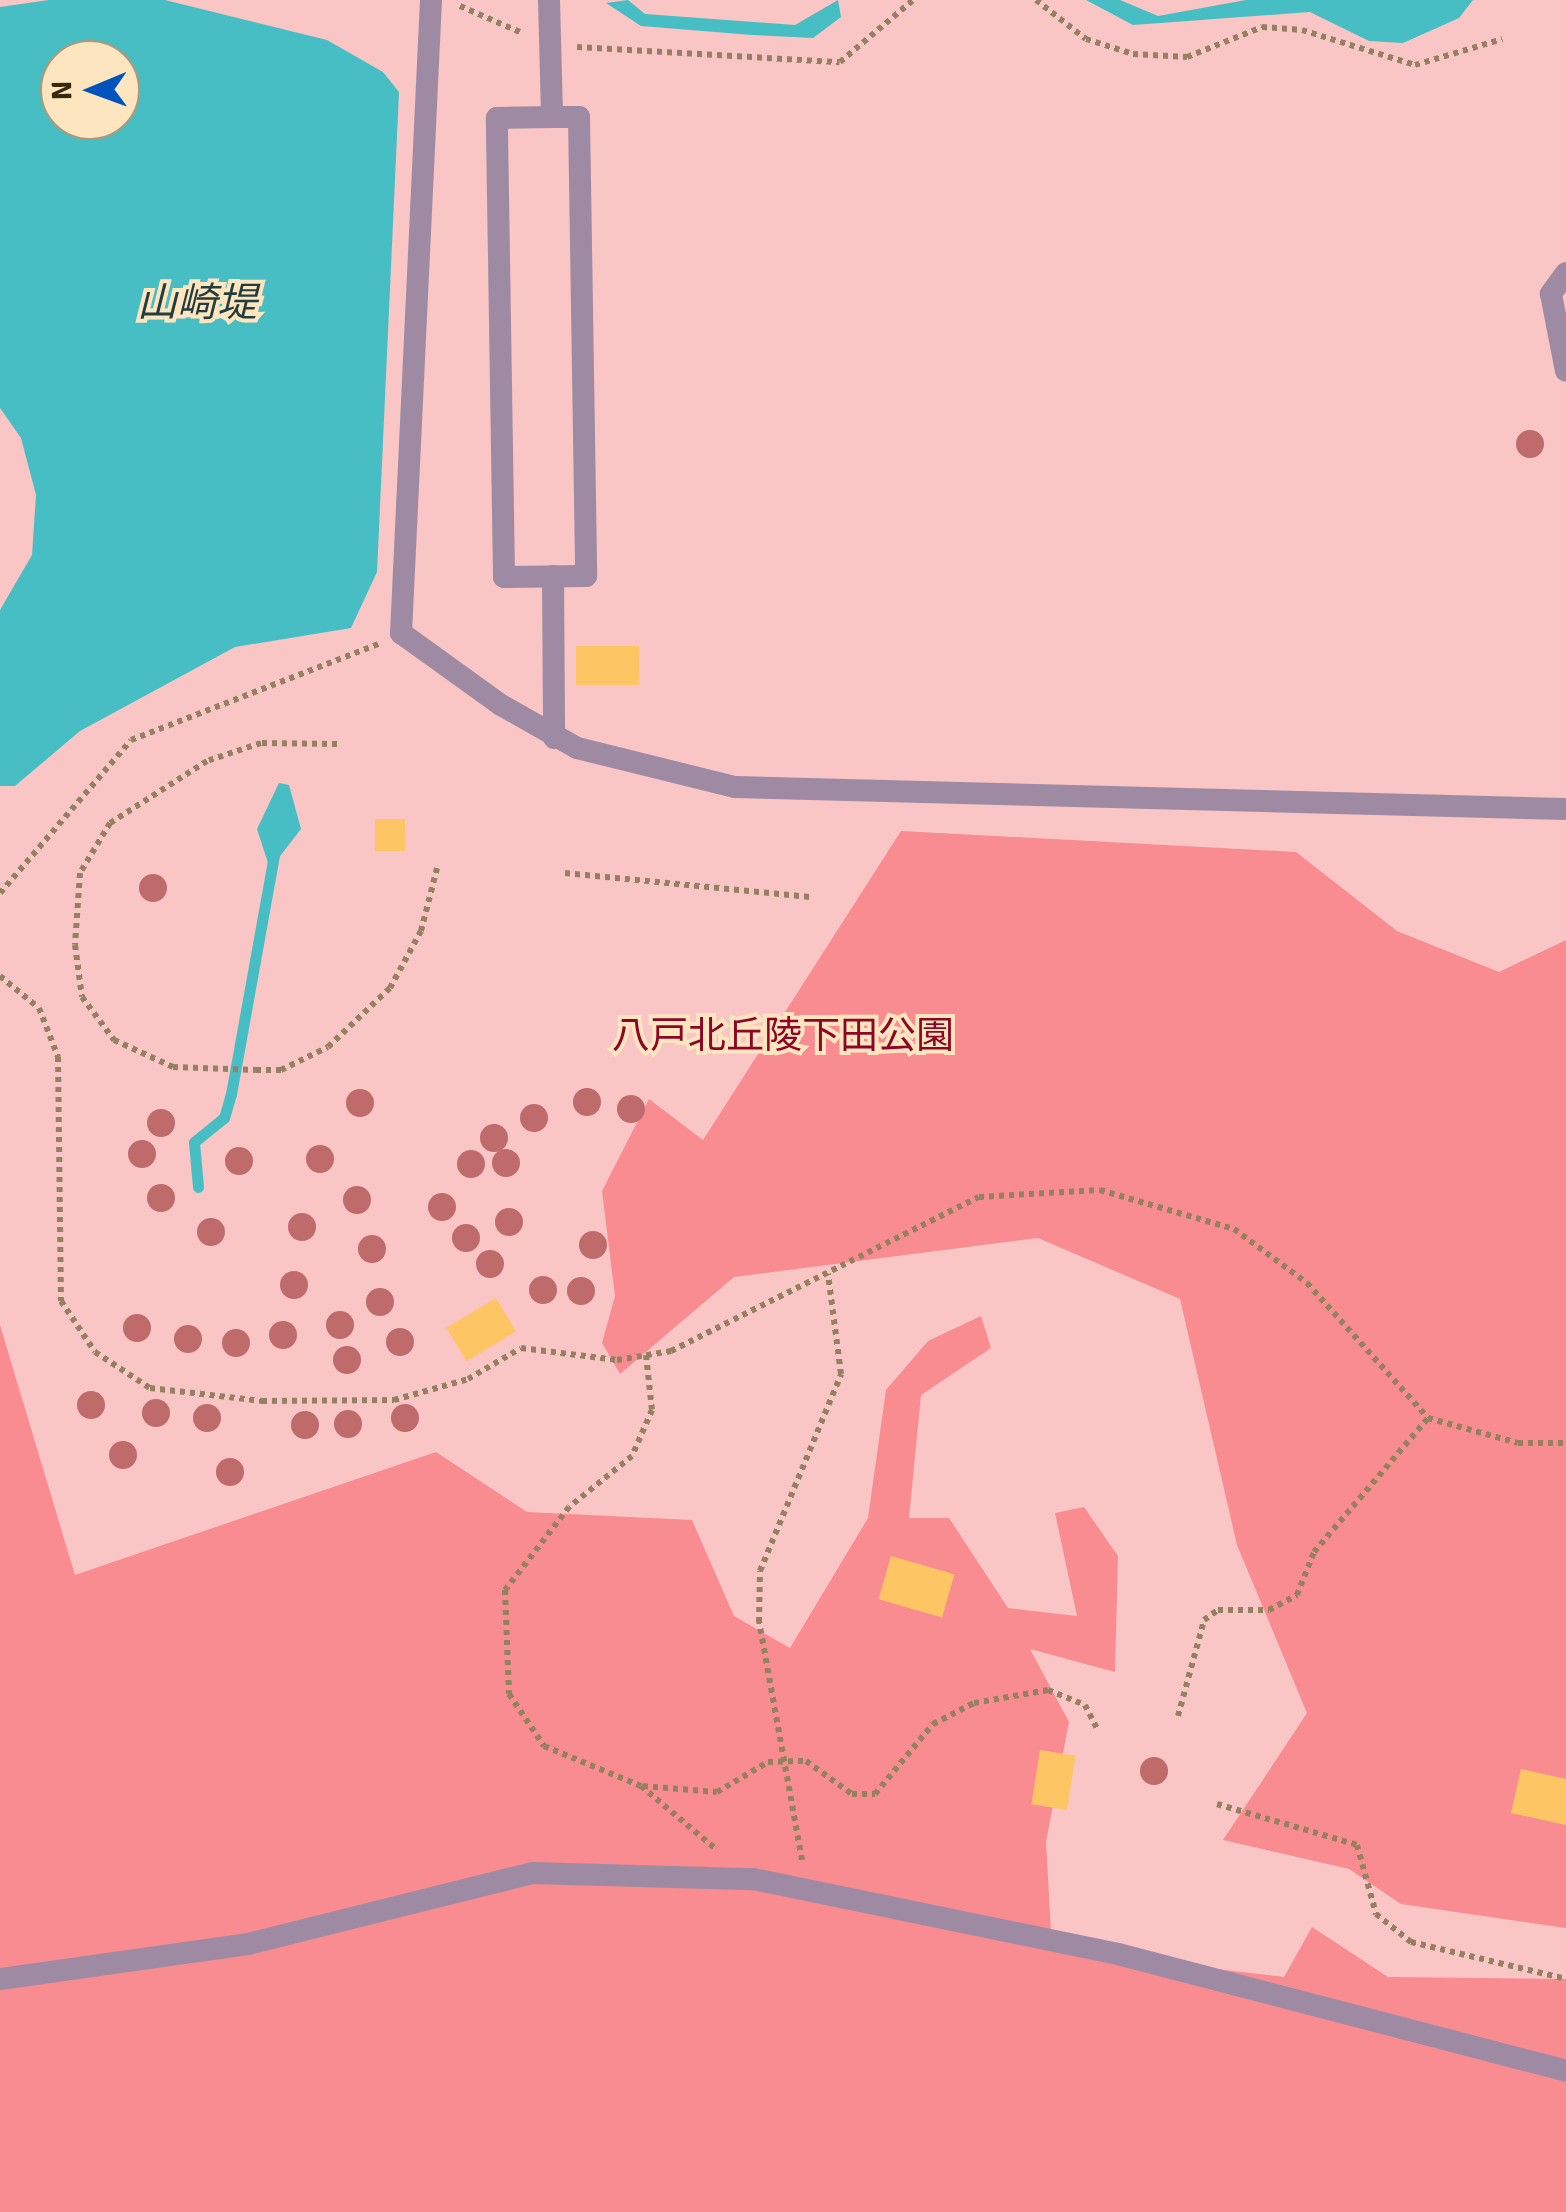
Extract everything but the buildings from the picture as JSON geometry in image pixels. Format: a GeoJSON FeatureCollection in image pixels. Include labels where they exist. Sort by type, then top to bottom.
{"type":"FeatureCollection","features":[{"type":"Feature","properties":{"kind":"lane"},"geometry":{"type":"LineString","coordinates":[[431,0],[401,633],[554,738],[735,787],[1566,810]]}},
{"type":"Feature","properties":{"kind":"lane"},"geometry":{"type":"LineString","coordinates":[[549,0],[552,117]]}},
{"type":"Feature","properties":{"kind":"lane"},"geometry":{"type":"LineString","coordinates":[[552,117],[579,117],[586,576],[504,577],[497,118],[552,117]]}},
{"type":"Feature","properties":{"kind":"lane"},"geometry":{"type":"LineString","coordinates":[[1566,273],[1551,294],[1566,371]]}},
{"type":"Feature","properties":{"kind":"lane"},"geometry":{"type":"LineString","coordinates":[[554,576],[554,738]]}},
{"type":"Feature","properties":{"kind":"lane"},"geometry":{"type":"LineString","coordinates":[[0,1979],[248,1944],[532,1873],[753,1879],[806,1886],[1118,1954],[1566,2071]]}},
{"type":"Feature","properties":{"kind":"path"},"geometry":{"type":"LineString","coordinates":[[445,0],[549,45],[840,62],[913,0]]}},
{"type":"Feature","properties":{"kind":"path"},"geometry":{"type":"LineString","coordinates":[[1036,0],[1086,38],[1132,54],[1187,57],[1262,27],[1302,30],[1415,65],[1502,39]]}},
{"type":"Feature","properties":{"kind":"path"},"geometry":{"type":"LineString","coordinates":[[0,892],[131,740],[401,633]]}},
{"type":"Feature","properties":{"kind":"path"},"geometry":{"type":"LineString","coordinates":[[338,744],[261,743],[207,761],[110,823],[80,873],[82,997],[114,1040],[173,1066],[256,1070],[281,1070],[328,1047],[390,988],[420,931],[438,868]]}},
{"type":"Feature","properties":{"kind":"path"},"geometry":{"type":"LineString","coordinates":[[565,873],[810,897]]}},
{"type":"Feature","properties":{"kind":"path"},"geometry":{"type":"LineString","coordinates":[[0,976],[40,1008],[58,1057],[62,1301],[95,1352],[150,1388],[262,1401],[394,1400],[468,1380],[521,1348],[646,1355],[828,1274],[979,1198],[1100,1190],[1234,1229],[1307,1284],[1428,1418],[1518,1443],[1566,1444]]}},
{"type":"Feature","properties":{"kind":"path"},"geometry":{"type":"LineString","coordinates":[[806,1886],[760,1622],[760,1571],[841,1374],[828,1274]]}},
{"type":"Feature","properties":{"kind":"path"},"geometry":{"type":"LineString","coordinates":[[646,1355],[652,1410],[632,1456],[569,1508],[505,1590],[509,1694],[544,1746],[641,1786],[753,1879]]}},
{"type":"Feature","properties":{"kind":"path"},"geometry":{"type":"LineString","coordinates":[[1178,1716],[1204,1620],[1218,1610],[1270,1610],[1297,1596],[1314,1552],[1428,1418]]}},
{"type":"Feature","properties":{"kind":"path"},"geometry":{"type":"LineString","coordinates":[[641,1786],[717,1792],[768,1762],[806,1761],[852,1794],[875,1794],[934,1724],[974,1703],[1048,1690],[1085,1705],[1098,1731]]}},
{"type":"Feature","properties":{"kind":"path"},"geometry":{"type":"LineString","coordinates":[[1217,1804],[1356,1846],[1376,1914],[1411,1942],[1566,1979]]}},
{"type":"Feature","properties":{"kind":"green space","name":"八戸北丘陵下田公園"},"geometry":{"type":"Polygon","coordinates":[[[0,0],[1566,0],[1566,2157],[0,2038],[0,0]]]}},
{"type":"Feature","properties":{"kind":"green space"},"geometry":{"type":"Polygon","coordinates":[[[901,831],[1296,852],[1397,931],[1499,972],[1566,940],[1566,1928],[1401,1904],[1349,1869],[1223,1840],[1307,1713],[1237,1545],[1180,1299],[1038,1238],[734,1277],[620,1374],[602,1343],[615,1296],[602,1191],[649,1099],[703,1140],[901,831]]]}},
{"type":"Feature","properties":{"kind":"green space"},"geometry":{"type":"Polygon","coordinates":[[[981,1316],[991,1348],[921,1395],[909,1518],[949,1518],[1008,1608],[1077,1616],[1055,1513],[1084,1507],[1118,1556],[1115,1672],[1030,1649],[1069,1722],[1046,1842],[1052,1950],[1284,1977],[1312,1927],[1388,1977],[1566,1979],[1566,2212],[0,2212],[0,1325],[75,1575],[436,1452],[527,1512],[692,1520],[734,1616],[790,1648],[868,1518],[886,1390],[928,1341],[981,1316]]]}},
{"type":"Feature","properties":{"kind":"water","name":"山崎堤"},"geometry":{"type":"Polygon","coordinates":[[[49,0],[165,0],[327,40],[383,72],[399,92],[377,572],[351,628],[235,647],[80,731],[15,786],[0,786],[0,610],[32,555],[36,495],[21,438],[0,408],[0,7],[49,0]]]}},
{"type":"Feature","properties":{"kind":"water"},"geometry":{"type":"Polygon","coordinates":[[[628,0],[645,14],[795,25],[838,0],[841,17],[813,38],[752,35],[641,26],[606,3],[628,0]]]}},
{"type":"Feature","properties":{"kind":"water"},"geometry":{"type":"Polygon","coordinates":[[[1086,0],[1120,0],[1158,16],[1246,0],[1473,0],[1459,18],[1403,43],[1369,41],[1310,12],[1133,25],[1086,0]]]}},
{"type":"Feature","properties":{"kind":"water"},"geometry":{"type":"Polygon","coordinates":[[[279,783],[289,785],[301,829],[270,869],[257,829],[279,783]]]}},
{"type":"Feature","properties":{"kind":"waterway"},"geometry":{"type":"LineString","coordinates":[[198,1187],[194,1142],[224,1118],[231,1094],[275,849]]}}]}
